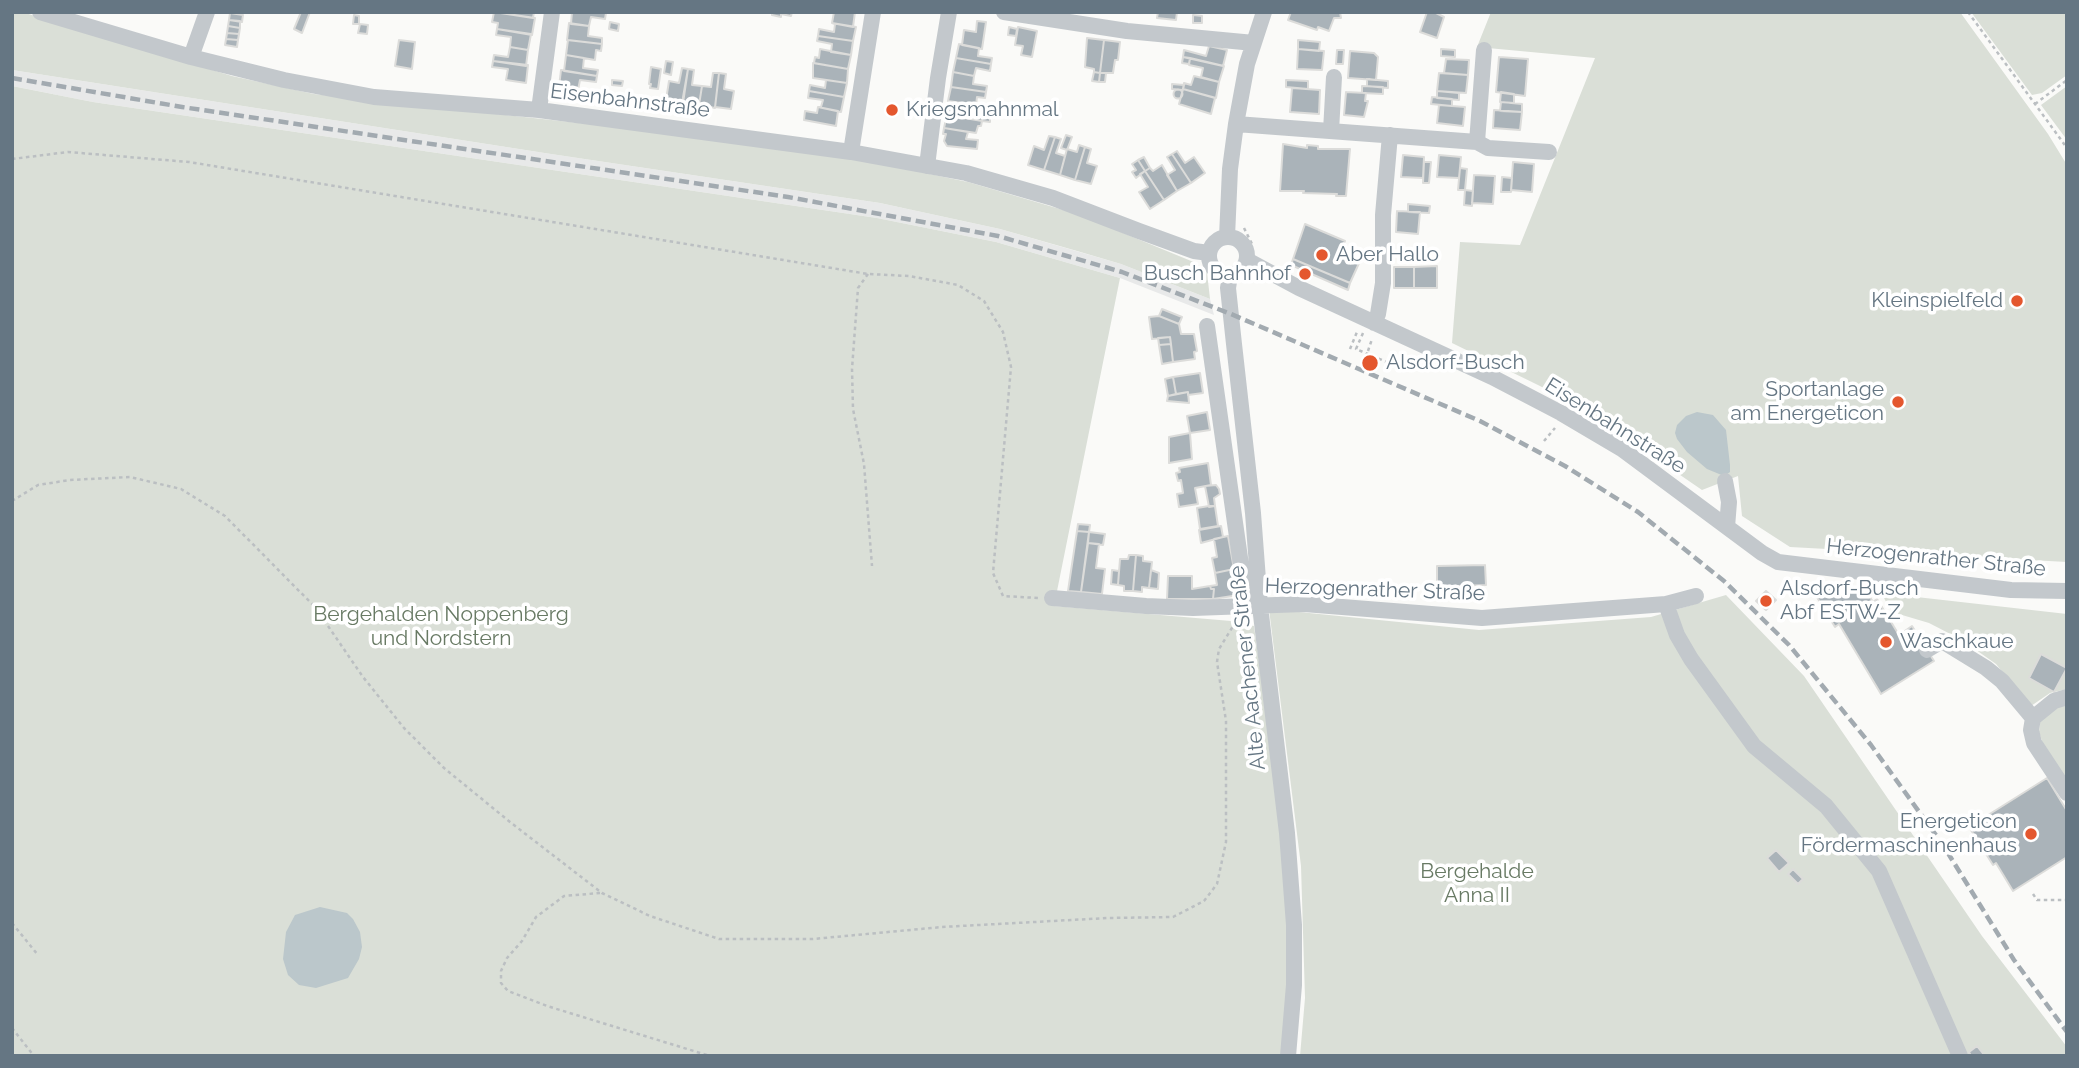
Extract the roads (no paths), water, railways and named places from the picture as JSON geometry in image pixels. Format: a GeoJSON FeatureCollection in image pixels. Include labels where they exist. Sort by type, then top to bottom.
{"type":"FeatureCollection","features":[{"type":"Feature","properties":{"kind":"street","name":"Eisenbahnstraße"},"geometry":{"type":"LineString","coordinates":[[40,12],[191,57],[284,80],[374,97],[539,110],[851,152],[966,173],[1053,198],[1194,251],[1209,253]]}},
{"type":"Feature","properties":{"kind":"street"},"geometry":{"type":"LineString","coordinates":[[191,57],[208,12]]}},
{"type":"Feature","properties":{"kind":"street"},"geometry":{"type":"LineString","coordinates":[[539,110],[552,12]]}},
{"type":"Feature","properties":{"kind":"street"},"geometry":{"type":"LineString","coordinates":[[851,152],[873,12]]}},
{"type":"Feature","properties":{"kind":"street"},"geometry":{"type":"LineString","coordinates":[[927,166],[937,78],[949,12]]}},
{"type":"Feature","properties":{"kind":"street"},"geometry":{"type":"LineString","coordinates":[[1004,12],[1126,32],[1254,43]]}},
{"type":"Feature","properties":{"kind":"street"},"geometry":{"type":"LineString","coordinates":[[1227,237],[1230,169],[1236,124],[1247,64],[1265,12]]}},
{"type":"Feature","properties":{"kind":"street"},"geometry":{"type":"LineString","coordinates":[[1477,142],[1484,50]]}},
{"type":"Feature","properties":{"kind":"street"},"geometry":{"type":"LineString","coordinates":[[1331,131],[1334,77]]}},
{"type":"Feature","properties":{"kind":"street"},"geometry":{"type":"LineString","coordinates":[[1236,124],[1477,142],[1488,148],[1549,152]]}},
{"type":"Feature","properties":{"kind":"street"},"geometry":{"type":"LineString","coordinates":[[1371,329],[1378,314],[1383,283],[1382,242],[1390,135]]}},
{"type":"Feature","properties":{"kind":"street"},"geometry":{"type":"LineString","coordinates":[[1227,237],[1242,244],[1247,260],[1241,271],[1230,275],[1218,273],[1208,259],[1215,242],[1227,237]]}},
{"type":"Feature","properties":{"kind":"street","name":"Eisenbahnstraße"},"geometry":{"type":"LineString","coordinates":[[1247,260],[1371,329],[1492,377],[1561,413],[1622,449],[1762,553]]}},
{"type":"Feature","properties":{"kind":"street","name":"Alte Aachener Straße"},"geometry":{"type":"LineString","coordinates":[[1230,275],[1228,288],[1253,513],[1254,606]]}},
{"type":"Feature","properties":{"kind":"street","name":"Alte Aachener Straße"},"geometry":{"type":"LineString","coordinates":[[1207,326],[1254,606],[1287,834],[1294,925],[1294,985],[1288,1056]]}},
{"type":"Feature","properties":{"kind":"street"},"geometry":{"type":"LineString","coordinates":[[1725,481],[1729,502],[1727,527]]}},
{"type":"Feature","properties":{"kind":"street","name":"Herzogenrather Straße"},"geometry":{"type":"LineString","coordinates":[[1762,553],[1778,562],[1797,565],[2011,590],[2067,591]]}},
{"type":"Feature","properties":{"kind":"street","name":"Herzogenrather Straße"},"geometry":{"type":"LineString","coordinates":[[1052,598],[1146,606],[1304,604],[1482,618],[1666,604],[1696,596]]}},
{"type":"Feature","properties":{"kind":"street"},"geometry":{"type":"LineString","coordinates":[[1666,604],[1677,635],[1691,659],[1754,746],[1826,806],[1879,871],[1960,1056]]}},
{"type":"Feature","properties":{"kind":"street"},"geometry":{"type":"LineString","coordinates":[[1927,650],[1942,641],[1975,661],[2001,681],[2033,719]]}},
{"type":"Feature","properties":{"kind":"street"},"geometry":{"type":"LineString","coordinates":[[2067,697],[2054,701],[2033,719],[2031,730],[2035,743],[2067,793]]}},
{"type":"Feature","properties":{"kind":"railway"},"geometry":{"type":"LineString","coordinates":[[12,78],[182,107],[788,197],[998,236],[1122,272],[1231,314],[1480,421],[1565,466],[1638,512],[1724,581],[1789,645],[1871,745],[1943,845],[2014,960],[2067,1032]]}},
{"type":"Feature","properties":{"kind":"place","name":"Kriegsmahnmal"},"geometry":{"type":"Point","coordinates":[892,110]}},
{"type":"Feature","properties":{"kind":"place","name":"Aber Hallo"},"geometry":{"type":"Point","coordinates":[1322,255]}},
{"type":"Feature","properties":{"kind":"place","name":"Busch Bahnhof"},"geometry":{"type":"Point","coordinates":[1305,274]}},
{"type":"Feature","properties":{"kind":"place","name":"Kleinspielfeld"},"geometry":{"type":"Point","coordinates":[2017,301]}},
{"type":"Feature","properties":{"kind":"place","name":"Alsdorf-Busch"},"geometry":{"type":"Point","coordinates":[1370,363]}},
{"type":"Feature","properties":{"kind":"place","name":"Sportanlage am Energeticon"},"geometry":{"type":"Point","coordinates":[1898,402]}},
{"type":"Feature","properties":{"kind":"place","name":"Alsdorf-Busch Abf ESTW-Z"},"geometry":{"type":"Point","coordinates":[1766,601]}},
{"type":"Feature","properties":{"kind":"place","name":"Waschkaue"},"geometry":{"type":"Point","coordinates":[1886,642]}},
{"type":"Feature","properties":{"kind":"place","name":"Energeticon Fördermaschinenhaus"},"geometry":{"type":"Point","coordinates":[2031,834]}},
{"type":"Feature","properties":{"kind":"park label","name":"Bergehalden Noppenberg und Nordstern"},"geometry":{"type":"Point","coordinates":[441,627]}},
{"type":"Feature","properties":{"kind":"park label","name":"Bergehalde Anna II"},"geometry":{"type":"Point","coordinates":[1477,884]}}]}
